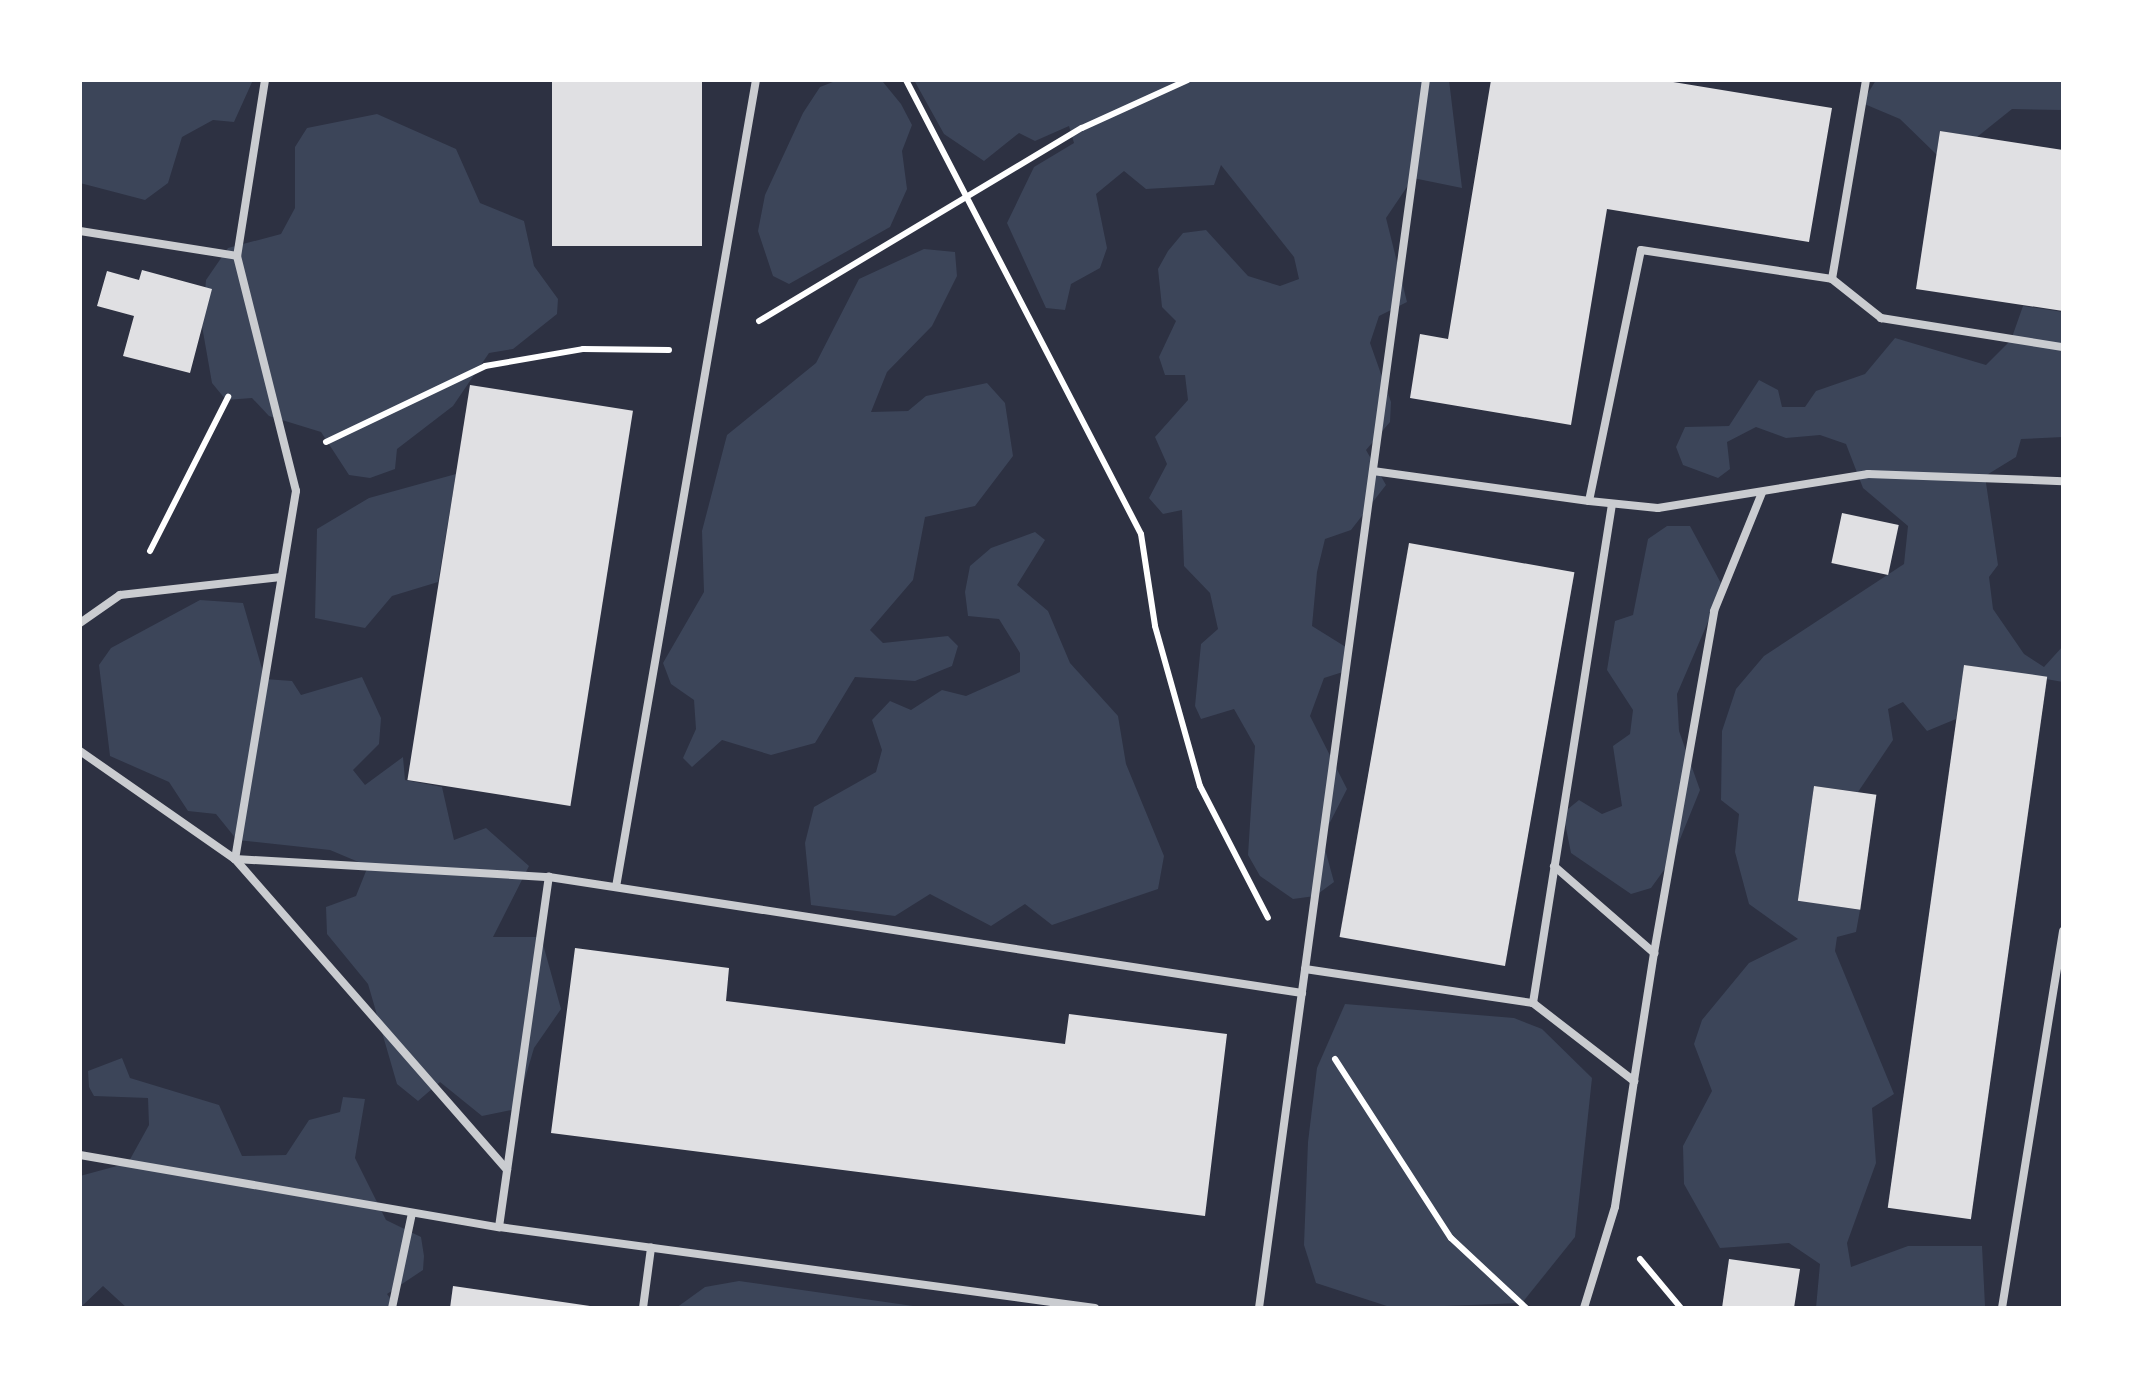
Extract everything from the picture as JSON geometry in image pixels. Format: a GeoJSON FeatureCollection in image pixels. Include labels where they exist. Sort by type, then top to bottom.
{"type":"FeatureCollection","features":[{"type":"Feature","properties":{"kind":"lane"},"geometry":{"type":"LineString","coordinates":[[235,859],[296,491],[237,256],[264,80]]}},
{"type":"Feature","properties":{"kind":"lane"},"geometry":{"type":"LineString","coordinates":[[616,887],[756,80]]}},
{"type":"Feature","properties":{"kind":"lane"},"geometry":{"type":"LineString","coordinates":[[1259,1308],[1426,80]]}},
{"type":"Feature","properties":{"kind":"lane"},"geometry":{"type":"LineString","coordinates":[[1832,279],[1866,80]]}},
{"type":"Feature","properties":{"kind":"lane"},"geometry":{"type":"LineString","coordinates":[[80,231],[237,256]]}},
{"type":"Feature","properties":{"kind":"lane"},"geometry":{"type":"LineString","coordinates":[[1589,501],[1641,250],[1832,279],[1880,318],[2063,348]]}},
{"type":"Feature","properties":{"kind":"lane"},"geometry":{"type":"LineString","coordinates":[[1373,471],[1658,508],[1868,474],[2063,481]]}},
{"type":"Feature","properties":{"kind":"lane"},"geometry":{"type":"LineString","coordinates":[[1584,1308],[1606,1235],[1714,611],[1762,492]]}},
{"type":"Feature","properties":{"kind":"lane"},"geometry":{"type":"LineString","coordinates":[[1533,1003],[1612,504]]}},
{"type":"Feature","properties":{"kind":"lane"},"geometry":{"type":"LineString","coordinates":[[80,623],[132,593],[282,577]]}},
{"type":"Feature","properties":{"kind":"lane"},"geometry":{"type":"LineString","coordinates":[[80,752],[235,859],[507,1170]]}},
{"type":"Feature","properties":{"kind":"lane"},"geometry":{"type":"LineString","coordinates":[[235,859],[549,877],[1302,993]]}},
{"type":"Feature","properties":{"kind":"lane"},"geometry":{"type":"LineString","coordinates":[[1554,866],[1654,954]]}},
{"type":"Feature","properties":{"kind":"lane"},"geometry":{"type":"LineString","coordinates":[[498,1227],[549,877]]}},
{"type":"Feature","properties":{"kind":"lane"},"geometry":{"type":"LineString","coordinates":[[2002,1308],[2063,931]]}},
{"type":"Feature","properties":{"kind":"lane"},"geometry":{"type":"LineString","coordinates":[[1305,968],[1533,1003],[1634,1081]]}},
{"type":"Feature","properties":{"kind":"lane"},"geometry":{"type":"LineString","coordinates":[[80,1155],[498,1227],[1094,1308]]}},
{"type":"Feature","properties":{"kind":"lane"},"geometry":{"type":"LineString","coordinates":[[392,1308],[412,1213]]}},
{"type":"Feature","properties":{"kind":"lane"},"geometry":{"type":"LineString","coordinates":[[644,1308],[651,1248]]}},
{"type":"Feature","properties":{"kind":"path"},"geometry":{"type":"LineString","coordinates":[[906,80],[1142,534],[1155,626],[1200,786],[1271,925]]}},
{"type":"Feature","properties":{"kind":"path"},"geometry":{"type":"LineString","coordinates":[[288,458],[486,366],[584,349],[709,351],[1082,128],[1188,80]]}},
{"type":"Feature","properties":{"kind":"path"},"geometry":{"type":"LineString","coordinates":[[132,593],[258,338]]}},
{"type":"Feature","properties":{"kind":"path"},"geometry":{"type":"LineString","coordinates":[[1302,993],[1325,1050],[1354,1079],[1450,1238],[1526,1308]]}},
{"type":"Feature","properties":{"kind":"path"},"geometry":{"type":"LineString","coordinates":[[1606,1235],[1646,1264],[1680,1308]]}},
{"type":"Feature","properties":{"kind":"shaded area"},"geometry":{"type":"Polygon","coordinates":[[[80,80],[253,80],[234,122],[213,120],[182,137],[168,183],[145,200],[80,183],[80,80]]]}},
{"type":"Feature","properties":{"kind":"shaded area"},"geometry":{"type":"Polygon","coordinates":[[[838,80],[883,82],[901,104],[912,125],[902,151],[907,189],[890,227],[789,284],[773,276],[758,231],[765,195],[803,113],[820,87],[838,80]]]}},
{"type":"Feature","properties":{"kind":"shaded area"},"geometry":{"type":"Polygon","coordinates":[[[914,80],[1449,80],[1462,188],[1413,178],[1386,218],[1407,302],[1379,316],[1370,343],[1391,402],[1390,422],[1366,450],[1386,485],[1351,530],[1325,539],[1317,572],[1312,626],[1349,649],[1346,671],[1324,678],[1310,716],[1347,789],[1322,838],[1334,882],[1315,896],[1293,899],[1260,876],[1248,855],[1255,746],[1234,709],[1201,719],[1195,706],[1201,644],[1218,629],[1210,593],[1184,566],[1182,510],[1163,514],[1149,498],[1167,464],[1155,437],[1188,400],[1185,375],[1165,375],[1159,357],[1176,321],[1162,307],[1158,269],[1168,251],[1183,233],[1206,230],[1248,276],[1280,286],[1299,279],[1294,257],[1221,165],[1214,185],[1146,189],[1124,171],[1096,194],[1107,248],[1100,268],[1071,284],[1065,310],[1046,308],[1007,223],[1034,167],[1074,143],[1069,126],[1035,141],[1019,133],[984,161],[944,134],[914,80]]]}},
{"type":"Feature","properties":{"kind":"shaded area"},"geometry":{"type":"Polygon","coordinates":[[[1876,80],[2063,80],[2063,110],[2012,109],[1977,137],[1940,131],[1937,155],[1900,119],[1862,103],[1876,80]]]}},
{"type":"Feature","properties":{"kind":"shaded area"},"geometry":{"type":"Polygon","coordinates":[[[377,114],[456,149],[480,203],[524,221],[534,266],[558,299],[557,314],[513,349],[489,353],[453,406],[397,449],[395,469],[370,478],[349,475],[321,432],[269,416],[252,398],[226,400],[212,383],[202,326],[206,280],[228,248],[281,234],[295,208],[295,147],[307,128],[377,114]]]}},
{"type":"Feature","properties":{"kind":"shaded area"},"geometry":{"type":"Polygon","coordinates":[[[924,249],[955,252],[957,276],[932,326],[887,372],[871,412],[908,411],[926,396],[987,383],[1005,403],[1013,456],[975,506],[925,517],[913,580],[870,630],[883,643],[948,636],[958,646],[952,666],[915,681],[855,677],[815,743],[771,755],[722,740],[692,767],[683,758],[696,729],[694,700],[671,684],[663,663],[704,592],[702,531],[727,435],[816,363],[859,279],[924,249]]]}},
{"type":"Feature","properties":{"kind":"shaded area"},"geometry":{"type":"Polygon","coordinates":[[[2023,306],[2063,312],[2063,437],[2021,439],[2016,457],[1985,476],[1998,565],[1989,577],[1993,609],[2024,654],[2044,667],[2063,646],[2063,682],[1965,665],[1956,719],[1927,731],[1903,702],[1888,709],[1893,740],[1858,792],[1814,786],[1798,900],[1860,910],[1856,932],[1837,937],[1835,951],[1894,1094],[1872,1108],[1876,1163],[1847,1243],[1851,1267],[1908,1246],[1982,1246],[1985,1306],[1816,1308],[1820,1264],[1789,1243],[1720,1248],[1684,1184],[1683,1146],[1712,1091],[1694,1044],[1702,1020],[1749,963],[1798,939],[1749,904],[1735,852],[1739,814],[1721,800],[1722,731],[1736,689],[1764,656],[1904,564],[1908,526],[1863,488],[1846,444],[1820,435],[1786,438],[1756,427],[1727,442],[1730,469],[1718,478],[1683,465],[1676,447],[1685,427],[1729,426],[1759,380],[1778,390],[1782,407],[1805,407],[1816,391],[1865,374],[1895,338],[1986,365],[2011,340],[2023,306]]]}},
{"type":"Feature","properties":{"kind":"shaded area"},"geometry":{"type":"Polygon","coordinates":[[[456,474],[438,582],[392,596],[365,628],[315,618],[317,529],[369,498],[456,474]]]}},
{"type":"Feature","properties":{"kind":"shaded area"},"geometry":{"type":"Polygon","coordinates":[[[1667,526],[1690,526],[1723,587],[1677,694],[1679,731],[1700,790],[1672,859],[1651,888],[1631,894],[1571,853],[1563,813],[1579,800],[1602,814],[1622,806],[1613,746],[1630,734],[1633,710],[1607,670],[1615,621],[1633,615],[1648,539],[1667,526]]]}},
{"type":"Feature","properties":{"kind":"shaded area"},"geometry":{"type":"Polygon","coordinates":[[[1035,532],[1045,540],[1017,585],[1048,611],[1070,663],[1118,716],[1126,764],[1164,856],[1158,889],[1052,925],[1025,904],[991,926],[930,894],[895,916],[811,905],[805,843],[814,807],[876,772],[882,750],[872,720],[890,701],[911,710],[942,690],[966,696],[1020,672],[1020,653],[999,619],[968,616],[965,592],[970,566],[991,548],[1035,532]]]}},
{"type":"Feature","properties":{"kind":"shaded area"},"geometry":{"type":"Polygon","coordinates":[[[200,600],[243,603],[265,679],[292,681],[301,695],[362,677],[381,718],[379,744],[353,770],[365,785],[403,757],[405,780],[442,787],[454,840],[486,828],[529,866],[493,937],[541,937],[561,1009],[534,1048],[516,1109],[482,1116],[440,1082],[418,1101],[397,1084],[368,984],[327,934],[326,907],[356,896],[368,866],[330,850],[237,840],[216,814],[188,811],[169,782],[110,756],[99,665],[111,648],[200,600]]]}},
{"type":"Feature","properties":{"kind":"shaded area"},"geometry":{"type":"Polygon","coordinates":[[[1345,1004],[1514,1018],[1542,1029],[1592,1078],[1575,1237],[1522,1303],[1393,1308],[1316,1283],[1304,1245],[1308,1142],[1317,1068],[1345,1004]]]}},
{"type":"Feature","properties":{"kind":"shaded area"},"geometry":{"type":"Polygon","coordinates":[[[122,1058],[130,1078],[219,1105],[242,1156],[286,1155],[309,1120],[340,1112],[343,1097],[365,1099],[355,1158],[386,1220],[421,1237],[424,1256],[423,1270],[387,1294],[397,1308],[127,1308],[103,1286],[80,1308],[80,1176],[128,1163],[149,1125],[148,1098],[94,1096],[89,1087],[88,1071],[122,1058]]]}},
{"type":"Feature","properties":{"kind":"shaded area"},"geometry":{"type":"Polygon","coordinates":[[[739,1281],[927,1308],[676,1308],[705,1287],[739,1281]]]}},
{"type":"Feature","properties":{"kind":"building"},"geometry":{"type":"Polygon","coordinates":[[[552,80],[702,80],[702,246],[552,246],[552,80]]]}},
{"type":"Feature","properties":{"kind":"building"},"geometry":{"type":"Polygon","coordinates":[[[1491,80],[1661,80],[1832,108],[1809,242],[1607,209],[1571,425],[1410,398],[1420,334],[1448,339],[1491,80]]]}},
{"type":"Feature","properties":{"kind":"building"},"geometry":{"type":"Polygon","coordinates":[[[1940,131],[2063,150],[2063,311],[1916,289],[1940,131]]]}},
{"type":"Feature","properties":{"kind":"building"},"geometry":{"type":"Polygon","coordinates":[[[142,270],[212,289],[190,373],[123,356],[134,316],[97,306],[107,271],[139,280],[142,270]]]}},
{"type":"Feature","properties":{"kind":"building"},"geometry":{"type":"Polygon","coordinates":[[[470,385],[633,411],[570,806],[407,780],[470,385]]]}},
{"type":"Feature","properties":{"kind":"building"},"geometry":{"type":"Polygon","coordinates":[[[1842,513],[1899,525],[1888,575],[1831,563],[1842,513]]]}},
{"type":"Feature","properties":{"kind":"building"},"geometry":{"type":"Polygon","coordinates":[[[1409,543],[1574,572],[1505,966],[1340,937],[1409,543]]]}},
{"type":"Feature","properties":{"kind":"building"},"geometry":{"type":"Polygon","coordinates":[[[1964,665],[2047,677],[1971,1219],[1888,1208],[1964,665]]]}},
{"type":"Feature","properties":{"kind":"building"},"geometry":{"type":"Polygon","coordinates":[[[1814,786],[1876,795],[1860,910],[1798,901],[1814,786]]]}},
{"type":"Feature","properties":{"kind":"building"},"geometry":{"type":"Polygon","coordinates":[[[575,948],[729,968],[726,1001],[1065,1044],[1069,1014],[1227,1034],[1205,1216],[551,1133],[575,948]]]}},
{"type":"Feature","properties":{"kind":"building"},"geometry":{"type":"Polygon","coordinates":[[[1729,1259],[1800,1269],[1794,1308],[1722,1308],[1729,1259]]]}},
{"type":"Feature","properties":{"kind":"building"},"geometry":{"type":"Polygon","coordinates":[[[453,1286],[590,1306],[590,1308],[450,1308],[453,1286]]]}}]}
